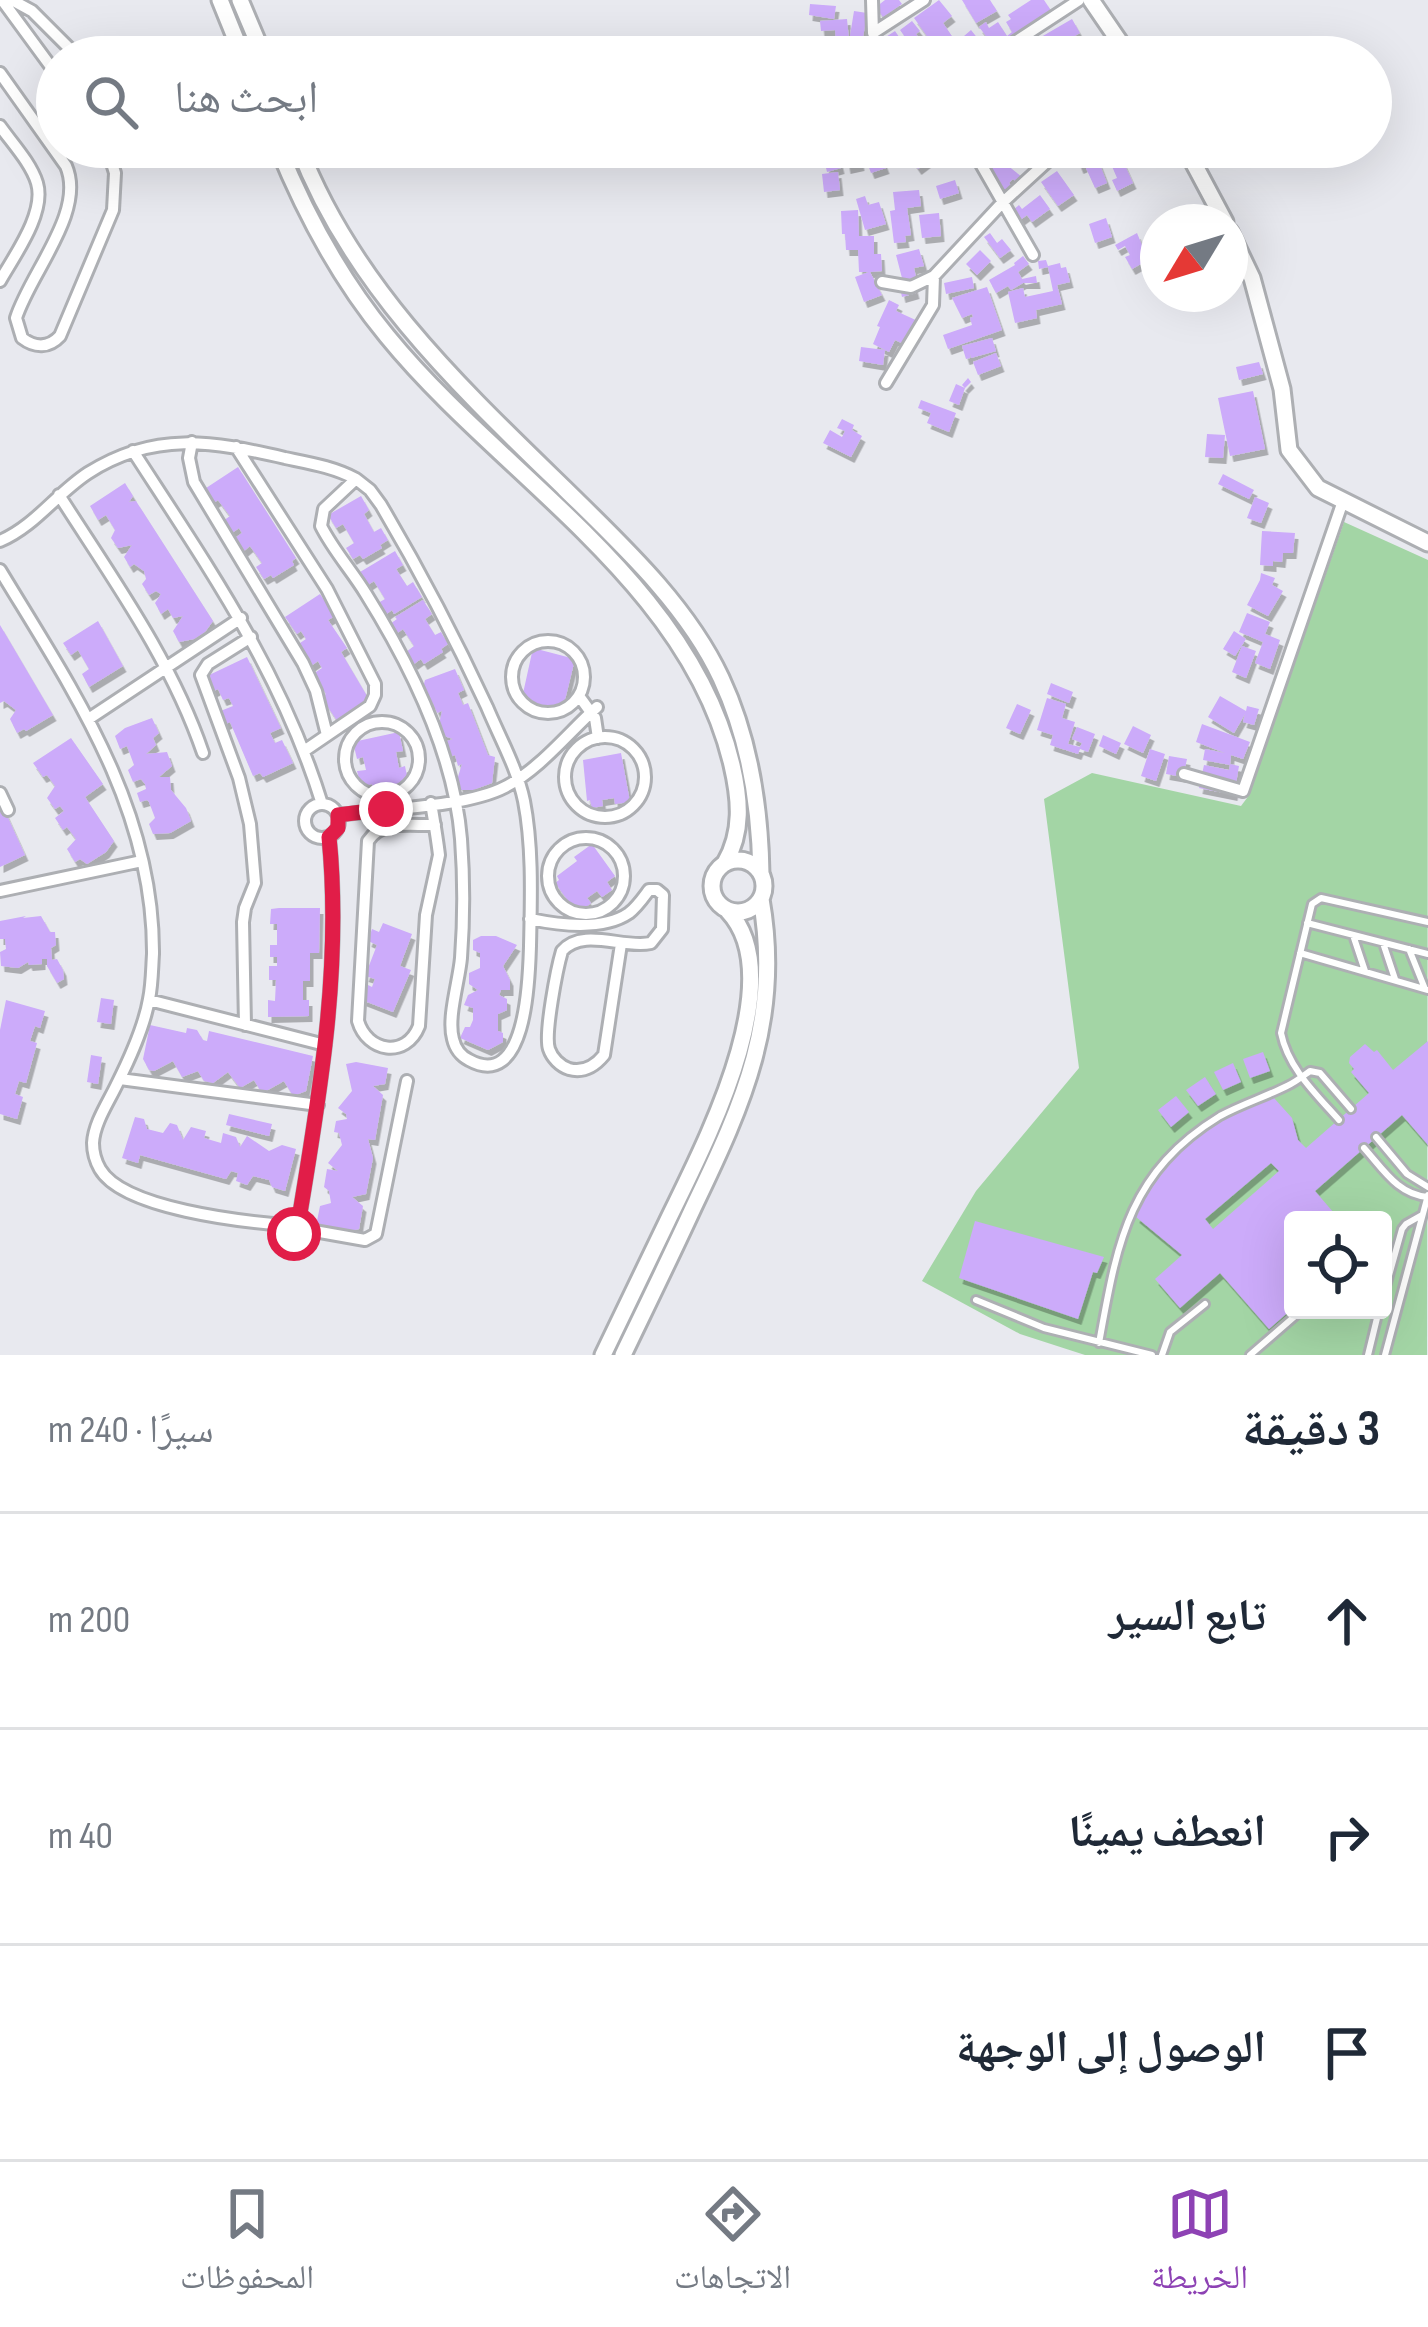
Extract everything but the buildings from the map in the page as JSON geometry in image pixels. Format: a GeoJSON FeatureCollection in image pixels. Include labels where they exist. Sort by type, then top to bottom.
{"type":"FeatureCollection","features":[{"type":"Feature","properties":{"kind":"main road"},"geometry":{"type":"LineString","coordinates":[[220,0],[235,36]]}},
{"type":"Feature","properties":{"kind":"main road"},"geometry":{"type":"LineString","coordinates":[[240,0],[255,36]]}},
{"type":"Feature","properties":{"kind":"main road"},"geometry":{"type":"LineString","coordinates":[[1091,0],[1116,36]]}},
{"type":"Feature","properties":{"kind":"main road"},"geometry":{"type":"LineString","coordinates":[[287,168],[316,233],[388,338],[488,443],[596,544],[688,661],[723,734],[737,789],[737,831],[712,889],[718,904],[728,910],[745,935],[751,977],[748,1009],[734,1065],[703,1147],[603,1355]]}},
{"type":"Feature","properties":{"kind":"main road"},"geometry":{"type":"LineString","coordinates":[[308,168],[342,235],[409,330],[639,564],[682,616],[710,656],[730,699],[748,763],[759,829],[767,944],[759,1040],[722,1150],[623,1355]]}},
{"type":"Feature","properties":{"kind":"main road"},"geometry":{"type":"LineString","coordinates":[[1196,168],[1215,204]]}},
{"type":"Feature","properties":{"kind":"main road"},"geometry":{"type":"LineString","coordinates":[[1248,270],[1282,389],[1289,450],[1318,488],[1428,543]]}},
{"type":"Feature","properties":{"kind":"main road"},"geometry":{"type":"LineString","coordinates":[[725,863],[749,862],[761,874]]}},
{"type":"Feature","properties":{"kind":"main road"},"geometry":{"type":"LineString","coordinates":[[728,910],[747,911],[761,899]]}},
{"type":"Feature","properties":{"kind":"street"},"geometry":{"type":"LineString","coordinates":[[2,0],[36,46]]}},
{"type":"Feature","properties":{"kind":"street"},"geometry":{"type":"LineString","coordinates":[[12,0],[32,10],[58,36]]}},
{"type":"Feature","properties":{"kind":"street"},"geometry":{"type":"LineString","coordinates":[[872,0],[873,33],[924,0]]}},
{"type":"Feature","properties":{"kind":"street"},"geometry":{"type":"LineString","coordinates":[[1024,36],[1078,0]]}},
{"type":"Feature","properties":{"kind":"street"},"geometry":{"type":"LineString","coordinates":[[0,73],[36,124]]}},
{"type":"Feature","properties":{"kind":"street"},"geometry":{"type":"LineString","coordinates":[[0,126],[34,175],[39,199],[0,281]]}},
{"type":"Feature","properties":{"kind":"street"},"geometry":{"type":"LineString","coordinates":[[67,168],[72,182],[68,211],[16,318],[22,338],[35,345],[49,344],[60,336],[109,223],[116,185],[112,168]]}},
{"type":"Feature","properties":{"kind":"street"},"geometry":{"type":"LineString","coordinates":[[983,168],[1033,255]]}},
{"type":"Feature","properties":{"kind":"street"},"geometry":{"type":"LineString","coordinates":[[882,282],[911,287],[934,276],[1040,168]]}},
{"type":"Feature","properties":{"kind":"street"},"geometry":{"type":"LineString","coordinates":[[886,383],[932,304],[934,276]]}},
{"type":"Feature","properties":{"kind":"street"},"geometry":{"type":"LineString","coordinates":[[192,442],[189,458],[194,482],[303,663],[328,734]]}},
{"type":"Feature","properties":{"kind":"street"},"geometry":{"type":"LineString","coordinates":[[0,541],[26,527],[59,495],[100,466],[133,451],[192,442],[334,469],[356,479],[370,490],[464,656],[518,780],[527,821],[527,983],[515,1047],[493,1064],[472,1061],[460,1053],[452,1033],[463,925],[462,862],[456,800],[434,730],[369,598],[321,526],[324,508],[356,479]]}},
{"type":"Feature","properties":{"kind":"street"},"geometry":{"type":"LineString","coordinates":[[236,447],[327,589],[375,684],[370,706],[304,751]]}},
{"type":"Feature","properties":{"kind":"street"},"geometry":{"type":"LineString","coordinates":[[133,451],[241,618],[276,683],[322,804]]}},
{"type":"Feature","properties":{"kind":"street"},"geometry":{"type":"LineString","coordinates":[[59,495],[167,667],[203,753]]}},
{"type":"Feature","properties":{"kind":"street"},"geometry":{"type":"LineString","coordinates":[[1184,774],[1243,791],[1343,501]]}},
{"type":"Feature","properties":{"kind":"street"},"geometry":{"type":"LineString","coordinates":[[0,570],[90,718],[120,788],[142,861],[152,930],[149,1000],[93,1144],[99,1168],[110,1182],[125,1192],[197,1213],[297,1224],[362,1240],[376,1234],[407,1081]]}},
{"type":"Feature","properties":{"kind":"street"},"geometry":{"type":"LineString","coordinates":[[90,718],[241,618]]}},
{"type":"Feature","properties":{"kind":"street"},"geometry":{"type":"LineString","coordinates":[[245,1025],[244,915],[255,883],[253,842],[239,778],[201,675],[208,664],[251,637]]}},
{"type":"Feature","properties":{"kind":"street"},"geometry":{"type":"LineString","coordinates":[[542,641],[568,647],[584,669],[579,696],[558,712],[531,710],[513,688],[515,661],[529,646],[542,641]]}},
{"type":"Feature","properties":{"kind":"street"},"geometry":{"type":"LineString","coordinates":[[579,696],[595,709],[598,738]]}},
{"type":"Feature","properties":{"kind":"street"},"geometry":{"type":"LineString","coordinates":[[338,815],[385,802],[430,803],[493,793],[518,780],[595,709]]}},
{"type":"Feature","properties":{"kind":"street"},"geometry":{"type":"LineString","coordinates":[[380,723],[405,731],[418,754],[412,780],[385,802],[354,783],[345,758],[356,734],[380,723]]}},
{"type":"Feature","properties":{"kind":"street"},"geometry":{"type":"LineString","coordinates":[[598,738],[621,740],[644,768],[640,798],[630,809],[609,817],[580,808],[566,775],[573,753],[598,738]]}},
{"type":"Feature","properties":{"kind":"street"},"geometry":{"type":"LineString","coordinates":[[0,794],[8,810]]}},
{"type":"Feature","properties":{"kind":"street"},"geometry":{"type":"LineString","coordinates":[[430,803],[434,825],[439,863],[428,905],[418,1026],[404,1045],[381,1046],[368,1040],[358,1021],[368,842],[386,826],[434,825]]}},
{"type":"Feature","properties":{"kind":"street"},"geometry":{"type":"LineString","coordinates":[[322,804],[338,815],[338,828],[329,837],[310,833],[305,821],[310,809],[322,804]]}},
{"type":"Feature","properties":{"kind":"street"},"geometry":{"type":"LineString","coordinates":[[592,838],[594,815]]}},
{"type":"Feature","properties":{"kind":"street"},"geometry":{"type":"LineString","coordinates":[[297,1224],[318,1105],[334,941],[329,837]]}},
{"type":"Feature","properties":{"kind":"street"},"geometry":{"type":"LineString","coordinates":[[592,838],[616,853],[624,880],[611,905],[584,914],[559,902],[548,876],[554,855],[564,845],[592,838]]}},
{"type":"Feature","properties":{"kind":"street"},"geometry":{"type":"LineString","coordinates":[[0,891],[142,861]]}},
{"type":"Feature","properties":{"kind":"street"},"geometry":{"type":"LineString","coordinates":[[530,919],[568,924],[611,921],[634,909],[650,890],[660,892],[664,901],[660,935],[645,945],[579,939],[562,951],[547,1038],[550,1054],[569,1069],[585,1069],[604,1055],[621,944]]}},
{"type":"Feature","properties":{"kind":"street"},"geometry":{"type":"LineString","coordinates":[[149,1000],[325,1045]]}},
{"type":"Feature","properties":{"kind":"street"},"geometry":{"type":"LineString","coordinates":[[120,1079],[318,1105]]}},
{"type":"Feature","properties":{"kind":"lane"},"geometry":{"type":"LineString","coordinates":[[1339,1120],[1301,1077],[1281,1033],[1312,904],[1321,898],[1428,922]]}},
{"type":"Feature","properties":{"kind":"lane"},"geometry":{"type":"LineString","coordinates":[[1307,923],[1428,954]]}},
{"type":"Feature","properties":{"kind":"lane"},"geometry":{"type":"LineString","coordinates":[[1353,935],[1365,972]]}},
{"type":"Feature","properties":{"kind":"lane"},"geometry":{"type":"LineString","coordinates":[[1383,943],[1396,981]]}},
{"type":"Feature","properties":{"kind":"lane"},"geometry":{"type":"LineString","coordinates":[[1409,949],[1426,989]]}},
{"type":"Feature","properties":{"kind":"lane"},"geometry":{"type":"LineString","coordinates":[[1300,953],[1426,989]]}},
{"type":"Feature","properties":{"kind":"lane"},"geometry":{"type":"LineString","coordinates":[[1099,1343],[1120,1237],[1150,1181],[1177,1150],[1209,1123],[1310,1071],[1320,1073],[1351,1109]]}},
{"type":"Feature","properties":{"kind":"lane"},"geometry":{"type":"LineString","coordinates":[[1376,1137],[1428,1194]]}},
{"type":"Feature","properties":{"kind":"lane"},"geometry":{"type":"LineString","coordinates":[[1364,1148],[1402,1190],[1428,1194]]}},
{"type":"Feature","properties":{"kind":"lane"},"geometry":{"type":"LineString","coordinates":[[1384,1355],[1428,1194]]}},
{"type":"Feature","properties":{"kind":"lane"},"geometry":{"type":"LineString","coordinates":[[1392,1266],[1403,1226],[1422,1215]]}},
{"type":"Feature","properties":{"kind":"lane"},"geometry":{"type":"LineString","coordinates":[[1392,1281],[1403,1285]]}},
{"type":"Feature","properties":{"kind":"lane"},"geometry":{"type":"LineString","coordinates":[[976,1300],[1043,1328],[1152,1355]]}},
{"type":"Feature","properties":{"kind":"lane"},"geometry":{"type":"LineString","coordinates":[[1162,1355],[1170,1332],[1205,1304]]}},
{"type":"Feature","properties":{"kind":"lane"},"geometry":{"type":"LineString","coordinates":[[1250,1355],[1292,1319]]}},
{"type":"Feature","properties":{"kind":"lane"},"geometry":{"type":"LineString","coordinates":[[1368,1355],[1377,1319]]}},
{"type":"Feature","properties":{"kind":"green space"},"geometry":{"type":"Polygon","coordinates":[[[1344,522],[1428,560],[1427,1355],[1085,1355],[1020,1334],[922,1281],[976,1191],[1079,1068],[1044,799],[1092,773],[1241,806],[1344,522]]]}},
{"type":"Feature","properties":{"kind":"route"},"geometry":{"type":"LineString","coordinates":[[294,1234],[304,1225],[299,1219],[333,976],[329,837],[338,828],[338,815],[386,809]]}}]}
